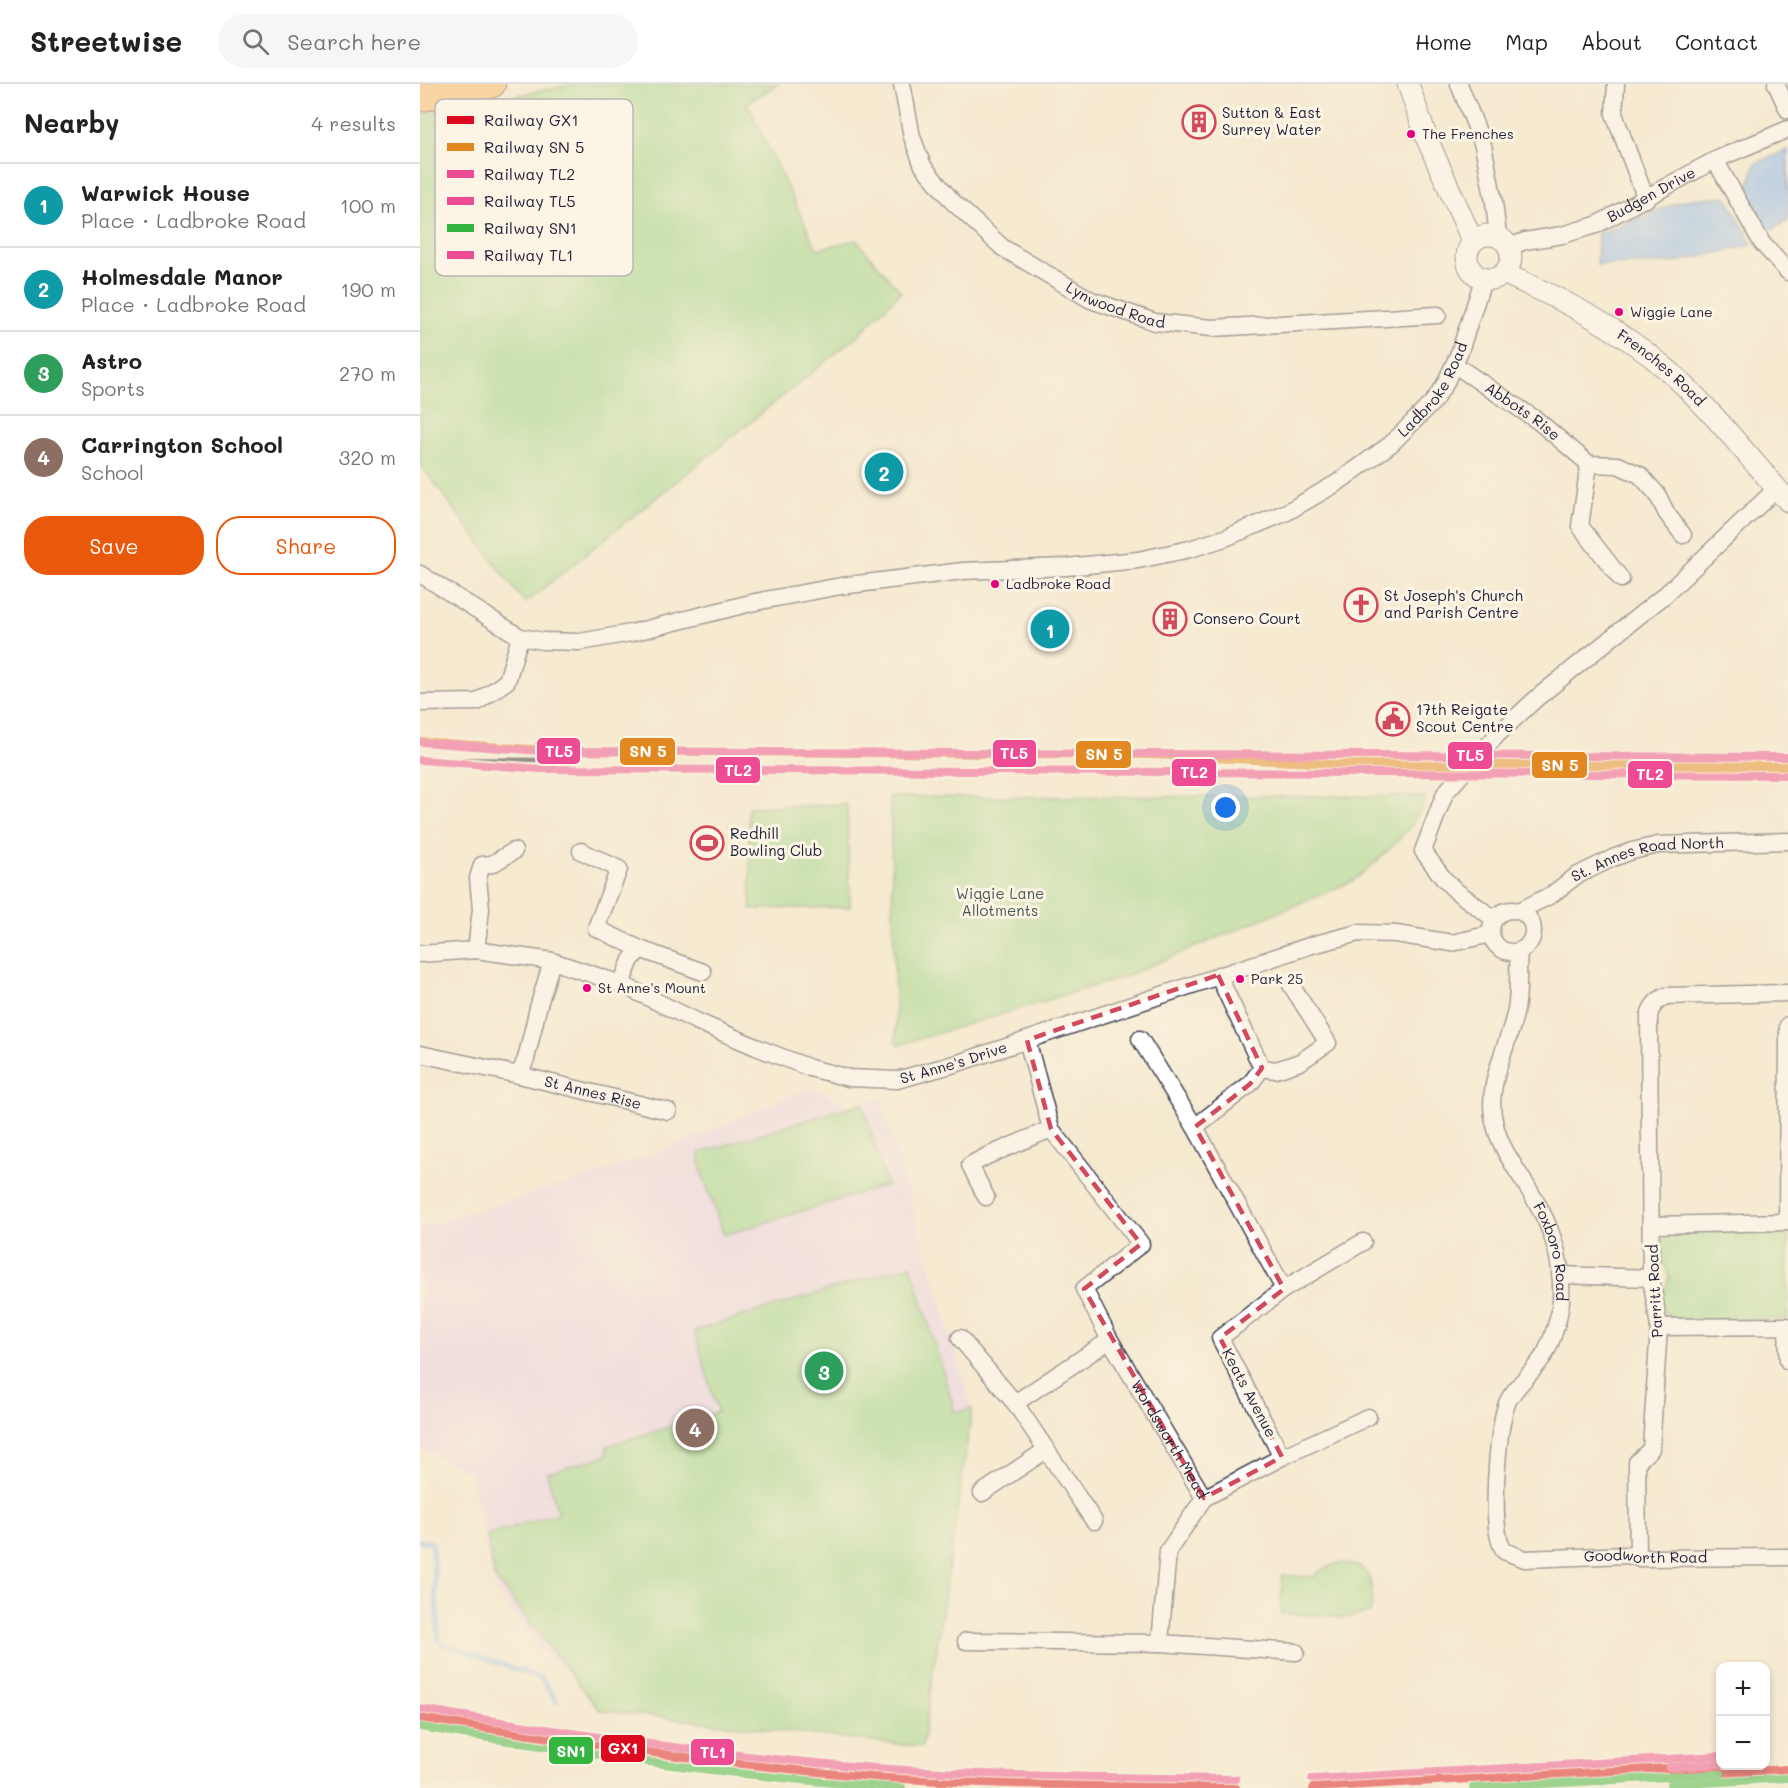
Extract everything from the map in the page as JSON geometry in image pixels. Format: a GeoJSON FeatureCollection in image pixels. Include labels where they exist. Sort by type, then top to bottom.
{"type":"FeatureCollection","features":[{"type":"Feature","properties":{"kind":"main road"},"geometry":{"type":"LineString","coordinates":[[420,98],[492,84]]}},
{"type":"Feature","properties":{"kind":"street","name":"Lynwood Road"},"geometry":{"type":"LineString","coordinates":[[902,84],[912,137],[923,166],[952,201],[1003,248],[1091,300],[1155,322],[1212,328],[1438,315]]}},
{"type":"Feature","properties":{"kind":"street"},"geometry":{"type":"LineString","coordinates":[[1408,84],[1431,148],[1468,231],[1475,240]]}},
{"type":"Feature","properties":{"kind":"street"},"geometry":{"type":"LineString","coordinates":[[1459,84],[1483,145],[1494,202],[1511,261],[1505,274],[1498,278],[1483,279],[1473,273],[1467,255],[1475,240],[1484,235],[1504,242]]}},
{"type":"Feature","properties":{"kind":"street"},"geometry":{"type":"LineString","coordinates":[[1616,84],[1614,114],[1646,199]]}},
{"type":"Feature","properties":{"kind":"street"},"geometry":{"type":"LineString","coordinates":[[1776,84],[1788,110]]}},
{"type":"Feature","properties":{"kind":"street","name":"Budgen Drive"},"geometry":{"type":"LineString","coordinates":[[1504,242],[1562,235],[1596,225],[1715,160],[1788,129]]}},
{"type":"Feature","properties":{"kind":"street"},"geometry":{"type":"LineString","coordinates":[[1715,160],[1762,243],[1788,272]]}},
{"type":"Feature","properties":{"kind":"street","name":"Frenches Road"},"geometry":{"type":"LineString","coordinates":[[1505,274],[1605,323],[1670,372],[1746,452],[1782,495]]}},
{"type":"Feature","properties":{"kind":"street","name":"Ladbroke Road"},"geometry":{"type":"LineString","coordinates":[[420,574],[520,637],[543,641],[580,642],[631,633],[755,602],[841,586],[963,571],[1066,567],[1138,561],[1190,549],[1225,538],[1287,512],[1329,488],[1391,444],[1433,402],[1455,365],[1483,279]]}},
{"type":"Feature","properties":{"kind":"street","name":"Abbots Rise"},"geometry":{"type":"LineString","coordinates":[[1455,365],[1538,421],[1588,464]]}},
{"type":"Feature","properties":{"kind":"street"},"geometry":{"type":"LineString","coordinates":[[1621,579],[1580,526],[1588,464],[1618,465],[1640,475],[1657,494],[1667,514],[1683,535]]}},
{"type":"Feature","properties":{"kind":"street"},"geometry":{"type":"LineString","coordinates":[[1493,927],[1500,913],[1508,910],[1519,911],[1530,919],[1533,935],[1527,946],[1519,951],[1504,951],[1499,948],[1493,927],[1443,878],[1423,851],[1445,794],[1498,734],[1530,705],[1782,495]]}},
{"type":"Feature","properties":{"kind":"street"},"geometry":{"type":"LineString","coordinates":[[420,704],[477,702],[507,681],[520,637]]}},
{"type":"Feature","properties":{"kind":"street","name":"St. Annes Road North"},"geometry":{"type":"LineString","coordinates":[[1519,911],[1551,895],[1576,876],[1632,851],[1669,845],[1788,841]]}},
{"type":"Feature","properties":{"kind":"street"},"geometry":{"type":"LineString","coordinates":[[476,950],[481,909],[478,878],[482,865],[492,864],[514,851]]}},
{"type":"Feature","properties":{"kind":"street"},"geometry":{"type":"LineString","coordinates":[[581,851],[619,869],[596,928],[640,949],[703,972]]}},
{"type":"Feature","properties":{"kind":"street","name":"St Anne's Drive"},"geometry":{"type":"LineString","coordinates":[[420,954],[476,950],[552,961],[621,984],[696,1021],[810,1068],[849,1078],[897,1080],[1027,1040],[1312,945],[1358,933],[1396,934],[1452,944],[1493,927]]}},
{"type":"Feature","properties":{"kind":"street"},"geometry":{"type":"LineString","coordinates":[[621,984],[631,960],[640,949]]}},
{"type":"Feature","properties":{"kind":"street","name":"Foxboro Road"},"geometry":{"type":"LineString","coordinates":[[1503,1551],[1498,1538],[1496,1504],[1502,1425],[1509,1401],[1545,1353],[1561,1302],[1555,1239],[1532,1195],[1504,1150],[1494,1123],[1493,1096],[1500,1058],[1515,1014],[1519,951]]}},
{"type":"Feature","properties":{"kind":"street"},"geometry":{"type":"LineString","coordinates":[[519,1075],[526,1059],[552,961]]}},
{"type":"Feature","properties":{"kind":"street"},"geometry":{"type":"LineString","coordinates":[[1218,975],[1262,1068]]}},
{"type":"Feature","properties":{"kind":"street"},"geometry":{"type":"LineString","coordinates":[[1262,1068],[1276,1070],[1300,1062],[1328,1043],[1291,985]]}},
{"type":"Feature","properties":{"kind":"street","name":"Parritt Road"},"geometry":{"type":"LineString","coordinates":[[1638,1558],[1637,1462],[1651,1449],[1659,1327],[1651,1278],[1649,1017],[1655,1004],[1666,996],[1788,993]]}},
{"type":"Feature","properties":{"kind":"street"},"geometry":{"type":"LineString","coordinates":[[1652,1225],[1788,1222],[1788,1025]]}},
{"type":"Feature","properties":{"kind":"street"},"geometry":{"type":"LineString","coordinates":[[1140,1039],[1196,1127],[1284,1289]]}},
{"type":"Feature","properties":{"kind":"street","name":"Wordsworth Mead"},"geometry":{"type":"LineString","coordinates":[[1027,1040],[1051,1129],[1141,1244],[1084,1289],[1110,1340],[1204,1498],[1168,1551],[1160,1643]]}},
{"type":"Feature","properties":{"kind":"street","name":"St Annes Rise"},"geometry":{"type":"LineString","coordinates":[[420,1054],[668,1111]]}},
{"type":"Feature","properties":{"kind":"street"},"geometry":{"type":"LineString","coordinates":[[1196,1127],[1250,1084],[1262,1068]]}},
{"type":"Feature","properties":{"kind":"street"},"geometry":{"type":"LineString","coordinates":[[986,1197],[970,1165],[1051,1129]]}},
{"type":"Feature","properties":{"kind":"street","name":"Keats Avenue"},"geometry":{"type":"LineString","coordinates":[[1282,1457],[1220,1338],[1284,1289],[1363,1242]]}},
{"type":"Feature","properties":{"kind":"street"},"geometry":{"type":"LineString","coordinates":[[1560,1275],[1651,1278]]}},
{"type":"Feature","properties":{"kind":"street"},"geometry":{"type":"LineString","coordinates":[[1659,1327],[1787,1326],[1788,1361]]}},
{"type":"Feature","properties":{"kind":"street"},"geometry":{"type":"LineString","coordinates":[[960,1338],[1015,1403],[1094,1521]]}},
{"type":"Feature","properties":{"kind":"street"},"geometry":{"type":"LineString","coordinates":[[1015,1403],[1110,1340]]}},
{"type":"Feature","properties":{"kind":"street"},"geometry":{"type":"LineString","coordinates":[[1204,1498],[1282,1457],[1368,1417]]}},
{"type":"Feature","properties":{"kind":"street"},"geometry":{"type":"LineString","coordinates":[[982,1492],[1046,1450]]}},
{"type":"Feature","properties":{"kind":"street","name":"Goodworth Road"},"geometry":{"type":"LineString","coordinates":[[1503,1551],[1525,1559],[1627,1555],[1638,1558],[1788,1557]]}},
{"type":"Feature","properties":{"kind":"street"},"geometry":{"type":"LineString","coordinates":[[966,1641],[1160,1643],[1296,1652]]}},
{"type":"Feature","properties":{"kind":"highlighted area"},"geometry":{"type":"Polygon","coordinates":[[[1218,975],[1262,1068],[1250,1084],[1195,1127],[1284,1289],[1220,1338],[1282,1457],[1204,1498],[1084,1289],[1141,1244],[1051,1129],[1027,1040],[1218,975]]]}},
{"type":"Feature","properties":{"kind":"shaded area"},"geometry":{"type":"Polygon","coordinates":[[[811,1087],[850,1105],[880,1097],[972,1409],[922,1747],[655,1717],[609,1708],[540,1649],[495,1589],[471,1474],[420,1447],[420,1228],[606,1171],[679,1144],[811,1087]]]}},
{"type":"Feature","properties":{"kind":"green space"},"geometry":{"type":"Polygon","coordinates":[[[576,84],[778,84],[747,103],[817,249],[856,240],[901,292],[855,338],[525,603],[420,464],[420,114],[435,111],[435,276],[633,276],[633,99],[498,99],[576,84]]]}},
{"type":"Feature","properties":{"kind":"green space","name":"Wiggie Lane Allotments"},"geometry":{"type":"Polygon","coordinates":[[[890,797],[1425,797],[1422,808],[1396,843],[1353,881],[1121,978],[899,1045],[896,1042],[890,797]]]}},
{"type":"Feature","properties":{"kind":"green space"},"geometry":{"type":"Polygon","coordinates":[[[847,804],[850,907],[751,909],[748,807],[847,804]]]}},
{"type":"Feature","properties":{"kind":"green space"},"geometry":{"type":"Polygon","coordinates":[[[862,1103],[887,1185],[724,1235],[701,1170],[699,1153],[862,1103]]]}},
{"type":"Feature","properties":{"kind":"green space"},"geometry":{"type":"Polygon","coordinates":[[[1672,1231],[1788,1231],[1788,1319],[1671,1321],[1662,1304],[1669,1276],[1660,1247],[1672,1231]]]}},
{"type":"Feature","properties":{"kind":"green space"},"geometry":{"type":"Polygon","coordinates":[[[911,1265],[955,1412],[972,1409],[922,1747],[599,1710],[494,1577],[487,1535],[558,1513],[547,1473],[607,1455],[607,1446],[718,1412],[694,1331],[911,1265]]]}},
{"type":"Feature","properties":{"kind":"green space"},"geometry":{"type":"Polygon","coordinates":[[[1338,1563],[1358,1566],[1364,1570],[1371,1583],[1371,1612],[1339,1618],[1327,1615],[1281,1614],[1282,1575],[1312,1577],[1338,1563]]]}},
{"type":"Feature","properties":{"kind":"water"},"geometry":{"type":"Polygon","coordinates":[[[1788,150],[1788,220],[1768,232],[1747,191],[1755,164],[1788,150]]]}},
{"type":"Feature","properties":{"kind":"water"},"geometry":{"type":"Polygon","coordinates":[[[1726,196],[1753,245],[1671,263],[1597,265],[1598,234],[1684,200],[1726,196]]]}},
{"type":"Feature","properties":{"kind":"waterway"},"geometry":{"type":"LineString","coordinates":[[420,1541],[432,1543],[439,1642],[542,1679],[556,1701]]}},
{"type":"Feature","properties":{"kind":"railway"},"geometry":{"type":"LineString","coordinates":[[420,759],[541,760]]}},
{"type":"Feature","properties":{"kind":"rail line","name":"TL5"},"geometry":{"type":"LineString","coordinates":[[421,742],[541,751],[1788,757]]}},
{"type":"Feature","properties":{"kind":"rail line","name":"TL2"},"geometry":{"type":"LineString","coordinates":[[420,760],[541,769],[1788,775]]}},
{"type":"Feature","properties":{"kind":"rail line","name":"TL1"},"geometry":{"type":"LineString","coordinates":[[421,1709],[648,1744],[762,1758],[877,1768],[1056,1776],[1236,1779]]}},
{"type":"Feature","properties":{"kind":"rail line","name":"GX1"},"geometry":{"type":"LineString","coordinates":[[420,1718],[703,1759],[874,1777],[1009,1784],[1236,1788]]}},
{"type":"Feature","properties":{"kind":"rail line","name":"SN1"},"geometry":{"type":"LineString","coordinates":[[420,1727],[720,1771],[902,1788]]}},
{"type":"Feature","properties":{"kind":"rail line","name":"TL1"},"geometry":{"type":"LineString","coordinates":[[1312,1779],[1716,1756]]}},
{"type":"Feature","properties":{"kind":"rail line","name":"TL1"},"geometry":{"type":"LineString","coordinates":[[1669,1767],[1716,1764]]}},
{"type":"Feature","properties":{"kind":"rail line","name":"GX1"},"geometry":{"type":"LineString","coordinates":[[1313,1788],[1716,1765]]}},
{"type":"Feature","properties":{"kind":"rail line","name":"GX1"},"geometry":{"type":"LineString","coordinates":[[1670,1776],[1788,1769]]}},
{"type":"Feature","properties":{"kind":"rail line","name":"SN1"},"geometry":{"type":"LineString","coordinates":[[1473,1788],[1721,1774]]}},
{"type":"Feature","properties":{"kind":"rail line","name":"SN1"},"geometry":{"type":"LineString","coordinates":[[1671,1785],[1788,1778]]}},
{"type":"Feature","properties":{"kind":"transit line"},"geometry":{"type":"LineString","coordinates":[[420,741],[560,751],[1150,755],[1333,764],[1788,766]]}},
{"type":"Feature","properties":{"kind":"place","name":"Sutton & East Surrey Water"},"geometry":{"type":"Point","coordinates":[1199,122]}},
{"type":"Feature","properties":{"kind":"place","name":"The Frenches"},"geometry":{"type":"Point","coordinates":[1411,134]}},
{"type":"Feature","properties":{"kind":"place","name":"Wiggie Lane"},"geometry":{"type":"Point","coordinates":[1619,312]}},
{"type":"Feature","properties":{"kind":"place","name":"Holmesdale Manor"},"geometry":{"type":"Point","coordinates":[884,472]}},
{"type":"Feature","properties":{"kind":"place","name":"Ladbroke Road"},"geometry":{"type":"Point","coordinates":[995,584]}},
{"type":"Feature","properties":{"kind":"place","name":"St Joseph's Church and Parish Centre"},"geometry":{"type":"Point","coordinates":[1361,605]}},
{"type":"Feature","properties":{"kind":"place","name":"Consero Court"},"geometry":{"type":"Point","coordinates":[1170,619]}},
{"type":"Feature","properties":{"kind":"place","name":"Warwick House"},"geometry":{"type":"Point","coordinates":[1050,629]}},
{"type":"Feature","properties":{"kind":"place","name":"17th Reigate Scout Centre"},"geometry":{"type":"Point","coordinates":[1393,719]}},
{"type":"Feature","properties":{"kind":"place","name":"Redhill Bowling Club"},"geometry":{"type":"Point","coordinates":[707,843]}},
{"type":"Feature","properties":{"kind":"place","name":"Park 25"},"geometry":{"type":"Point","coordinates":[1240,979]}},
{"type":"Feature","properties":{"kind":"place","name":"St Anne's Mount"},"geometry":{"type":"Point","coordinates":[587,988]}},
{"type":"Feature","properties":{"kind":"place","name":"Astro"},"geometry":{"type":"Point","coordinates":[824,1371]}},
{"type":"Feature","properties":{"kind":"place","name":"Carrington School"},"geometry":{"type":"Point","coordinates":[695,1428]}}]}
